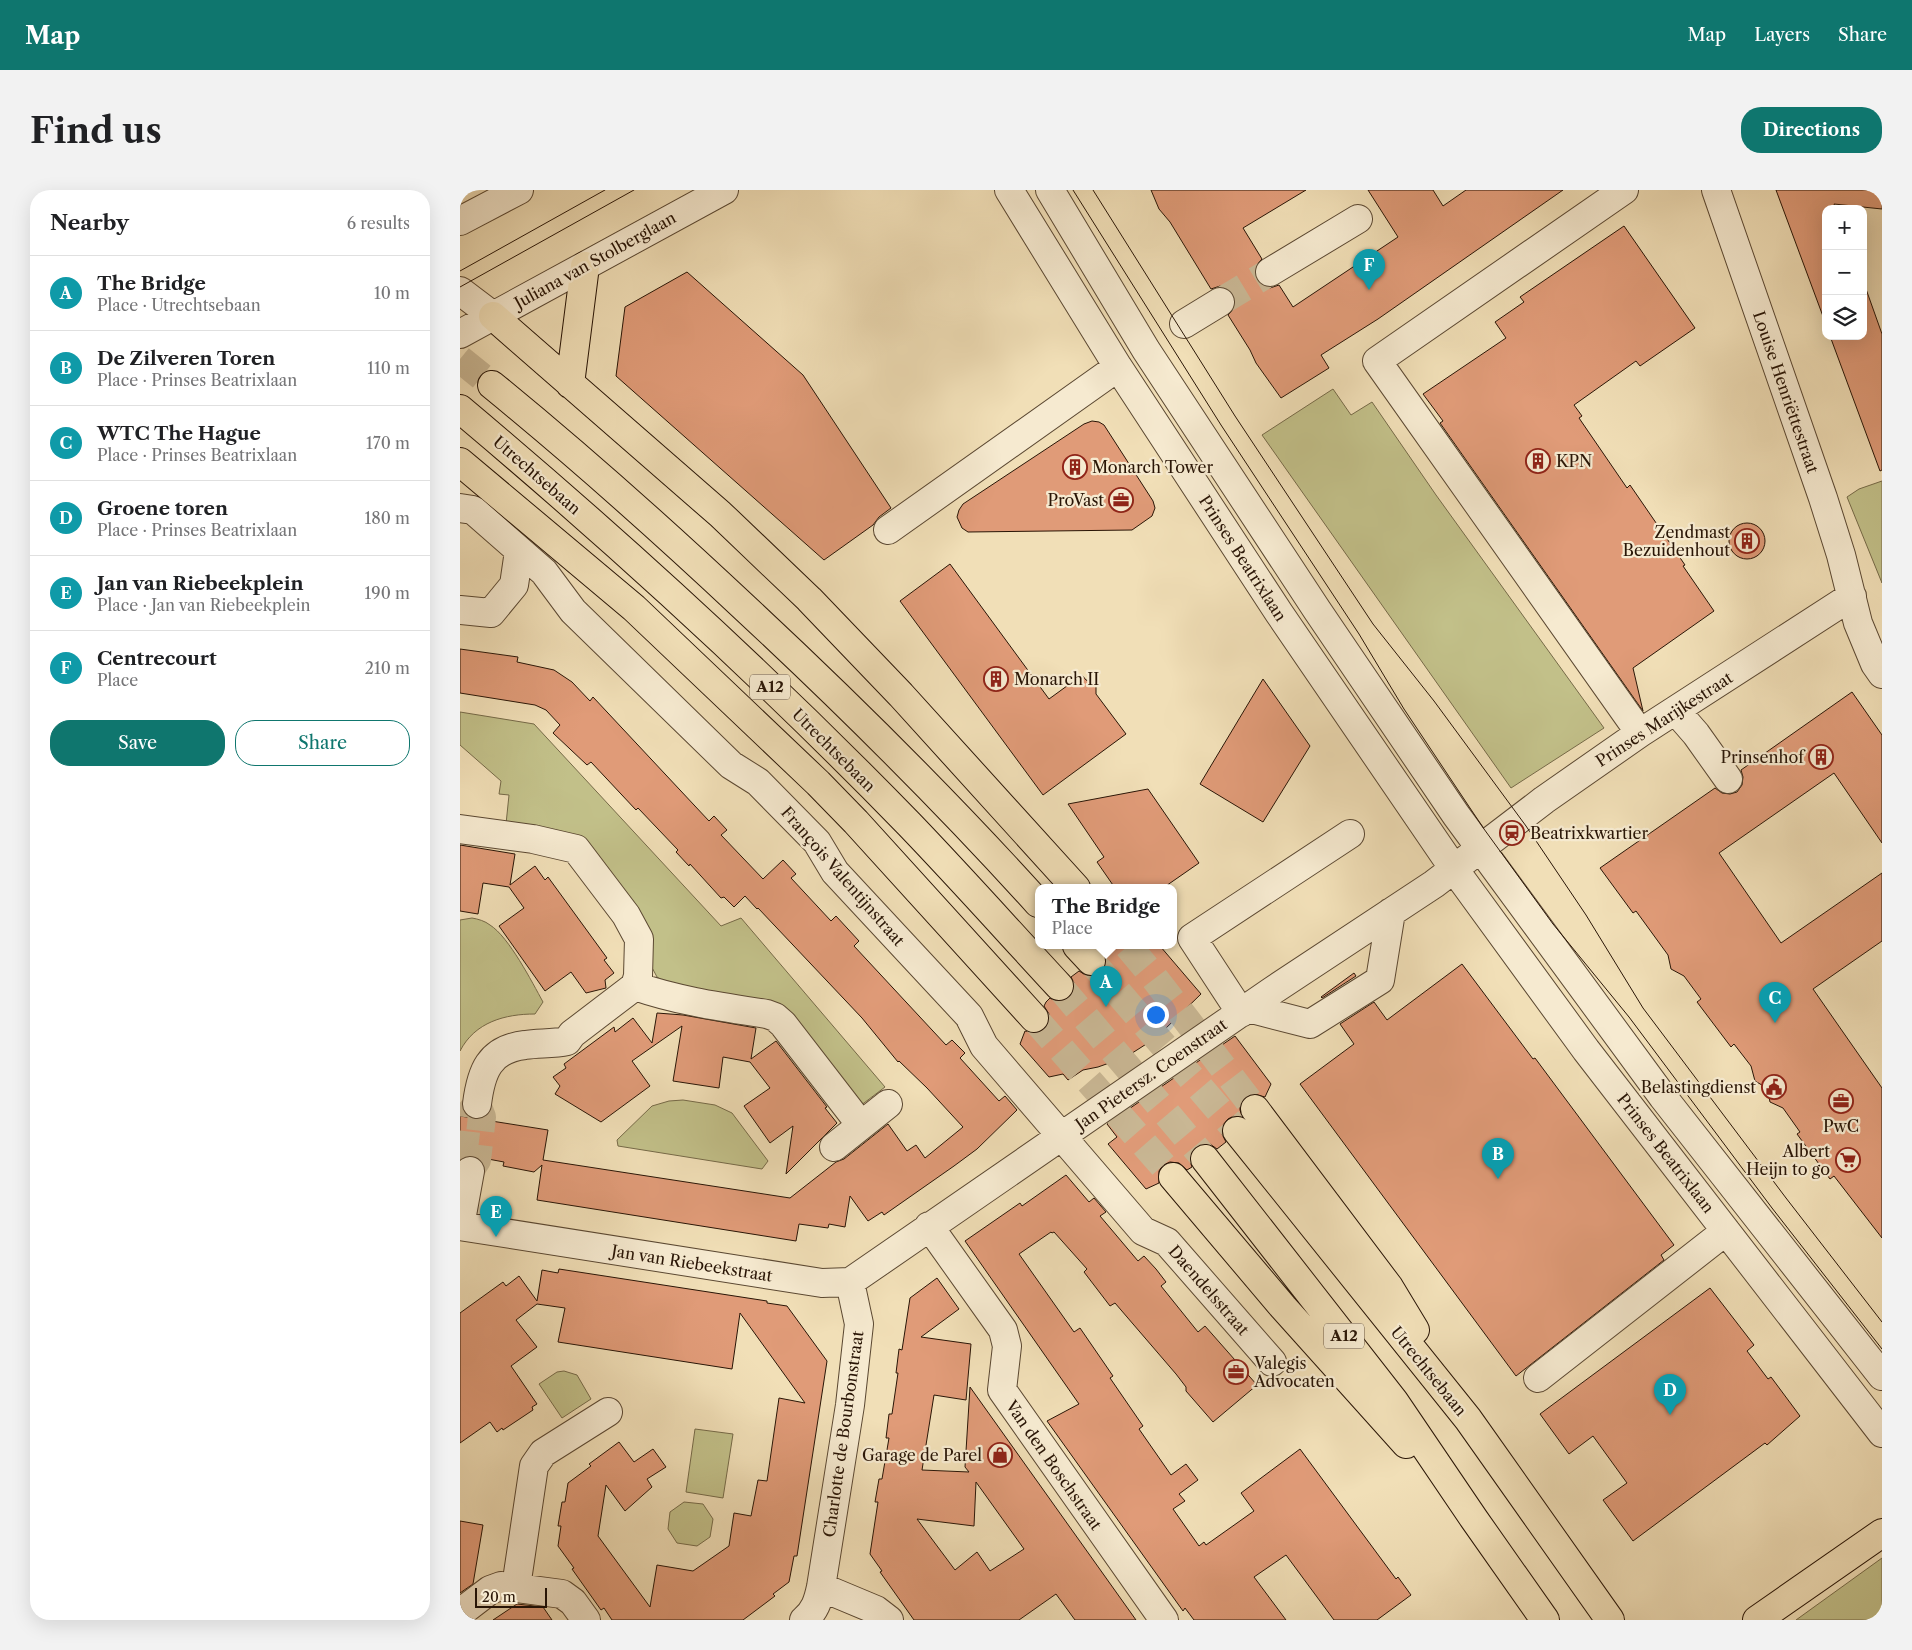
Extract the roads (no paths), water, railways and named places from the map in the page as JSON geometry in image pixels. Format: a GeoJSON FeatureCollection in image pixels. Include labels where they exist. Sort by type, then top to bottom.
{"type":"FeatureCollection","features":[{"type":"Feature","properties":{"kind":"main road"},"geometry":{"type":"LineString","coordinates":[[570,384],[585,266]]}},
{"type":"Feature","properties":{"kind":"main road"},"geometry":{"type":"LineString","coordinates":[[493,316],[720,514],[810,599],[901,695],[1072,884]]}},
{"type":"Feature","properties":{"kind":"main road","name":"A12"},"geometry":{"type":"LineString","coordinates":[[492,385],[658,527],[801,660],[922,778],[1035,900]]}},
{"type":"Feature","properties":{"kind":"main road","name":"Utrechtsebaan"},"geometry":{"type":"LineString","coordinates":[[460,409],[642,567],[777,692],[909,824],[1059,986]]}},
{"type":"Feature","properties":{"kind":"main road"},"geometry":{"type":"LineString","coordinates":[[460,462],[634,608],[818,783],[856,822],[1034,1018]]}},
{"type":"Feature","properties":{"kind":"main road"},"geometry":{"type":"LineString","coordinates":[[1255,1109],[1389,1287],[1468,1419]]}},
{"type":"Feature","properties":{"kind":"main road","name":"Utrechtsebaan"},"geometry":{"type":"LineString","coordinates":[[1237,1131],[1468,1419],[1610,1620]]}},
{"type":"Feature","properties":{"kind":"main road","name":"A12"},"geometry":{"type":"LineString","coordinates":[[1205,1159],[1394,1401],[1545,1620]]}},
{"type":"Feature","properties":{"kind":"main road"},"geometry":{"type":"LineString","coordinates":[[1173,1177],[1283,1306],[1474,1519]]}},
{"type":"Feature","properties":{"kind":"main road"},"geometry":{"type":"LineString","coordinates":[[1757,1620],[1882,1533]]}},
{"type":"Feature","properties":{"kind":"street"},"geometry":{"type":"LineString","coordinates":[[460,221],[519,190]]}},
{"type":"Feature","properties":{"kind":"street","name":"Juliana van Stolberglaan"},"geometry":{"type":"LineString","coordinates":[[460,334],[724,190]]}},
{"type":"Feature","properties":{"kind":"street","name":"Prinses Beatrixlaan"},"geometry":{"type":"LineString","coordinates":[[1009,190],[1118,367],[1284,621],[1454,869],[1586,1050],[1882,1433]]}},
{"type":"Feature","properties":{"kind":"street","name":"Prinses Beatrixlaan"},"geometry":{"type":"LineString","coordinates":[[1050,190],[1146,350],[1317,610],[1480,848],[1663,1097],[1882,1376]]}},
{"type":"Feature","properties":{"kind":"street"},"geometry":{"type":"LineString","coordinates":[[1624,190],[1377,361],[1640,733]]}},
{"type":"Feature","properties":{"kind":"street","name":"Louise Henriëttestraat"},"geometry":{"type":"LineString","coordinates":[[1716,190],[1823,498],[1852,596],[1858,623],[1882,674]]}},
{"type":"Feature","properties":{"kind":"street"},"geometry":{"type":"LineString","coordinates":[[1270,272],[1358,219]]}},
{"type":"Feature","properties":{"kind":"street"},"geometry":{"type":"LineString","coordinates":[[460,291],[493,316]]}},
{"type":"Feature","properties":{"kind":"street"},"geometry":{"type":"LineString","coordinates":[[1184,324],[1220,302]]}},
{"type":"Feature","properties":{"kind":"street"},"geometry":{"type":"LineString","coordinates":[[888,530],[1118,367]]}},
{"type":"Feature","properties":{"kind":"street","name":"François Valentijnstraat"},"geometry":{"type":"LineString","coordinates":[[460,508],[473,510],[544,572],[573,611],[731,764],[758,782],[817,842],[835,872],[969,1016],[984,1046],[1062,1136]]}},
{"type":"Feature","properties":{"kind":"street"},"geometry":{"type":"LineString","coordinates":[[460,610],[491,613],[514,586],[519,551]]}},
{"type":"Feature","properties":{"kind":"street","name":"Prinses Marijkestraat"},"geometry":{"type":"LineString","coordinates":[[1480,848],[1544,800],[1640,733],[1852,596]]}},
{"type":"Feature","properties":{"kind":"street"},"geometry":{"type":"LineString","coordinates":[[1676,711],[1696,734],[1728,779]]}},
{"type":"Feature","properties":{"kind":"street"},"geometry":{"type":"LineString","coordinates":[[460,829],[533,839],[576,850],[626,915],[639,939],[638,976],[635,986],[572,1034],[567,1041],[506,1049],[489,1062],[479,1084],[476,1104]]}},
{"type":"Feature","properties":{"kind":"street"},"geometry":{"type":"LineString","coordinates":[[1350,834],[1192,938],[1244,1010],[1310,1024],[1380,980],[1391,912]]}},
{"type":"Feature","properties":{"kind":"street"},"geometry":{"type":"LineString","coordinates":[[1454,869],[1480,848]]}},
{"type":"Feature","properties":{"kind":"street","name":"Jan Pietersz. Coenstraat"},"geometry":{"type":"LineString","coordinates":[[850,1282],[1244,1010],[1454,869]]}},
{"type":"Feature","properties":{"kind":"street"},"geometry":{"type":"LineString","coordinates":[[635,986],[660,995],[689,1002],[767,1014],[775,1017],[783,1024],[861,1125]]}},
{"type":"Feature","properties":{"kind":"street"},"geometry":{"type":"LineString","coordinates":[[834,1147],[888,1104]]}},
{"type":"Feature","properties":{"kind":"street","name":"Daendelsstraat"},"geometry":{"type":"LineString","coordinates":[[1062,1136],[1143,1231],[1167,1242],[1272,1362]]}},
{"type":"Feature","properties":{"kind":"street"},"geometry":{"type":"LineString","coordinates":[[460,1226],[470,1170]]}},
{"type":"Feature","properties":{"kind":"street","name":"Jan van Riebeekstraat"},"geometry":{"type":"LineString","coordinates":[[460,1226],[822,1283],[850,1282]]}},
{"type":"Feature","properties":{"kind":"street","name":"Van den Boschstraat"},"geometry":{"type":"LineString","coordinates":[[929,1226],[1003,1330],[1007,1346],[1002,1390],[1164,1620]]}},
{"type":"Feature","properties":{"kind":"street"},"geometry":{"type":"LineString","coordinates":[[1538,1378],[1726,1231]]}},
{"type":"Feature","properties":{"kind":"street","name":"Charlotte de Bourbonstraat"},"geometry":{"type":"LineString","coordinates":[[804,1620],[812,1614],[821,1587],[850,1405],[859,1324],[850,1282]]}},
{"type":"Feature","properties":{"kind":"street"},"geometry":{"type":"LineString","coordinates":[[516,1587],[534,1466],[543,1453],[608,1412]]}},
{"type":"Feature","properties":{"kind":"street"},"geometry":{"type":"LineString","coordinates":[[460,1613],[490,1590],[501,1586],[562,1594],[574,1602],[586,1620]]}},
{"type":"Feature","properties":{"kind":"street"},"geometry":{"type":"LineString","coordinates":[[821,1587],[876,1610],[889,1620]]}},
{"type":"Feature","properties":{"kind":"tunnel"},"geometry":{"type":"LineString","coordinates":[[1220,302],[1270,272]]}},
{"type":"Feature","properties":{"kind":"tunnel"},"geometry":{"type":"LineString","coordinates":[[460,359],[492,385]]}},
{"type":"Feature","properties":{"kind":"tunnel"},"geometry":{"type":"LineString","coordinates":[[1131,949],[1255,1109]]}},
{"type":"Feature","properties":{"kind":"tunnel"},"geometry":{"type":"LineString","coordinates":[[1091,961],[1237,1131]]}},
{"type":"Feature","properties":{"kind":"tunnel"},"geometry":{"type":"LineString","coordinates":[[1059,986],[1205,1159]]}},
{"type":"Feature","properties":{"kind":"tunnel"},"geometry":{"type":"LineString","coordinates":[[1034,1018],[1173,1177]]}},
{"type":"Feature","properties":{"kind":"tunnel"},"geometry":{"type":"LineString","coordinates":[[477,1104],[482,1117],[477,1160],[470,1171],[463,1158],[468,1115],[477,1104]]}},
{"type":"Feature","properties":{"kind":"tram line"},"geometry":{"type":"LineString","coordinates":[[460,271],[605,190]]}},
{"type":"Feature","properties":{"kind":"tram line"},"geometry":{"type":"LineString","coordinates":[[460,287],[634,190]]}},
{"type":"Feature","properties":{"kind":"tram line"},"geometry":{"type":"LineString","coordinates":[[1073,190],[1221,425],[1359,634],[1404,709],[1484,829],[1553,924],[1629,1017],[1772,1208],[1882,1349]]}},
{"type":"Feature","properties":{"kind":"tram line"},"geometry":{"type":"LineString","coordinates":[[1093,190],[1235,416],[1373,624],[1434,701],[1526,826],[1586,915],[1643,1008],[1882,1322]]}},
{"type":"Feature","properties":{"kind":"place","name":"Centrecourt"},"geometry":{"type":"Point","coordinates":[1369,290]}},
{"type":"Feature","properties":{"kind":"place","name":"KPN"},"geometry":{"type":"Point","coordinates":[1538,461]}},
{"type":"Feature","properties":{"kind":"place","name":"Monarch Tower"},"geometry":{"type":"Point","coordinates":[1075,467]}},
{"type":"Feature","properties":{"kind":"place","name":"ProVast"},"geometry":{"type":"Point","coordinates":[1121,500]}},
{"type":"Feature","properties":{"kind":"place","name":"Zendmast Bezuidenhout"},"geometry":{"type":"Point","coordinates":[1747,541]}},
{"type":"Feature","properties":{"kind":"place","name":"Monarch II"},"geometry":{"type":"Point","coordinates":[996,679]}},
{"type":"Feature","properties":{"kind":"place","name":"Prinsenhof"},"geometry":{"type":"Point","coordinates":[1821,757]}},
{"type":"Feature","properties":{"kind":"place","name":"Beatrixkwartier"},"geometry":{"type":"Point","coordinates":[1512,833]}},
{"type":"Feature","properties":{"kind":"place","name":"The Bridge"},"geometry":{"type":"Point","coordinates":[1106,1007]}},
{"type":"Feature","properties":{"kind":"place","name":"WTC The Hague"},"geometry":{"type":"Point","coordinates":[1775,1023]}},
{"type":"Feature","properties":{"kind":"place","name":"Belastingdienst"},"geometry":{"type":"Point","coordinates":[1774,1087]}},
{"type":"Feature","properties":{"kind":"place","name":"PwC"},"geometry":{"type":"Point","coordinates":[1841,1101]}},
{"type":"Feature","properties":{"kind":"place","name":"Albert Heijn to go"},"geometry":{"type":"Point","coordinates":[1848,1160]}},
{"type":"Feature","properties":{"kind":"place","name":"De Zilveren Toren"},"geometry":{"type":"Point","coordinates":[1498,1179]}},
{"type":"Feature","properties":{"kind":"place","name":"Jan van Riebeekplein"},"geometry":{"type":"Point","coordinates":[496,1237]}},
{"type":"Feature","properties":{"kind":"place","name":"Valegis Advocaten"},"geometry":{"type":"Point","coordinates":[1236,1372]}},
{"type":"Feature","properties":{"kind":"place","name":"Groene toren"},"geometry":{"type":"Point","coordinates":[1670,1415]}},
{"type":"Feature","properties":{"kind":"place","name":"Garage de Parel"},"geometry":{"type":"Point","coordinates":[1000,1455]}}]}
